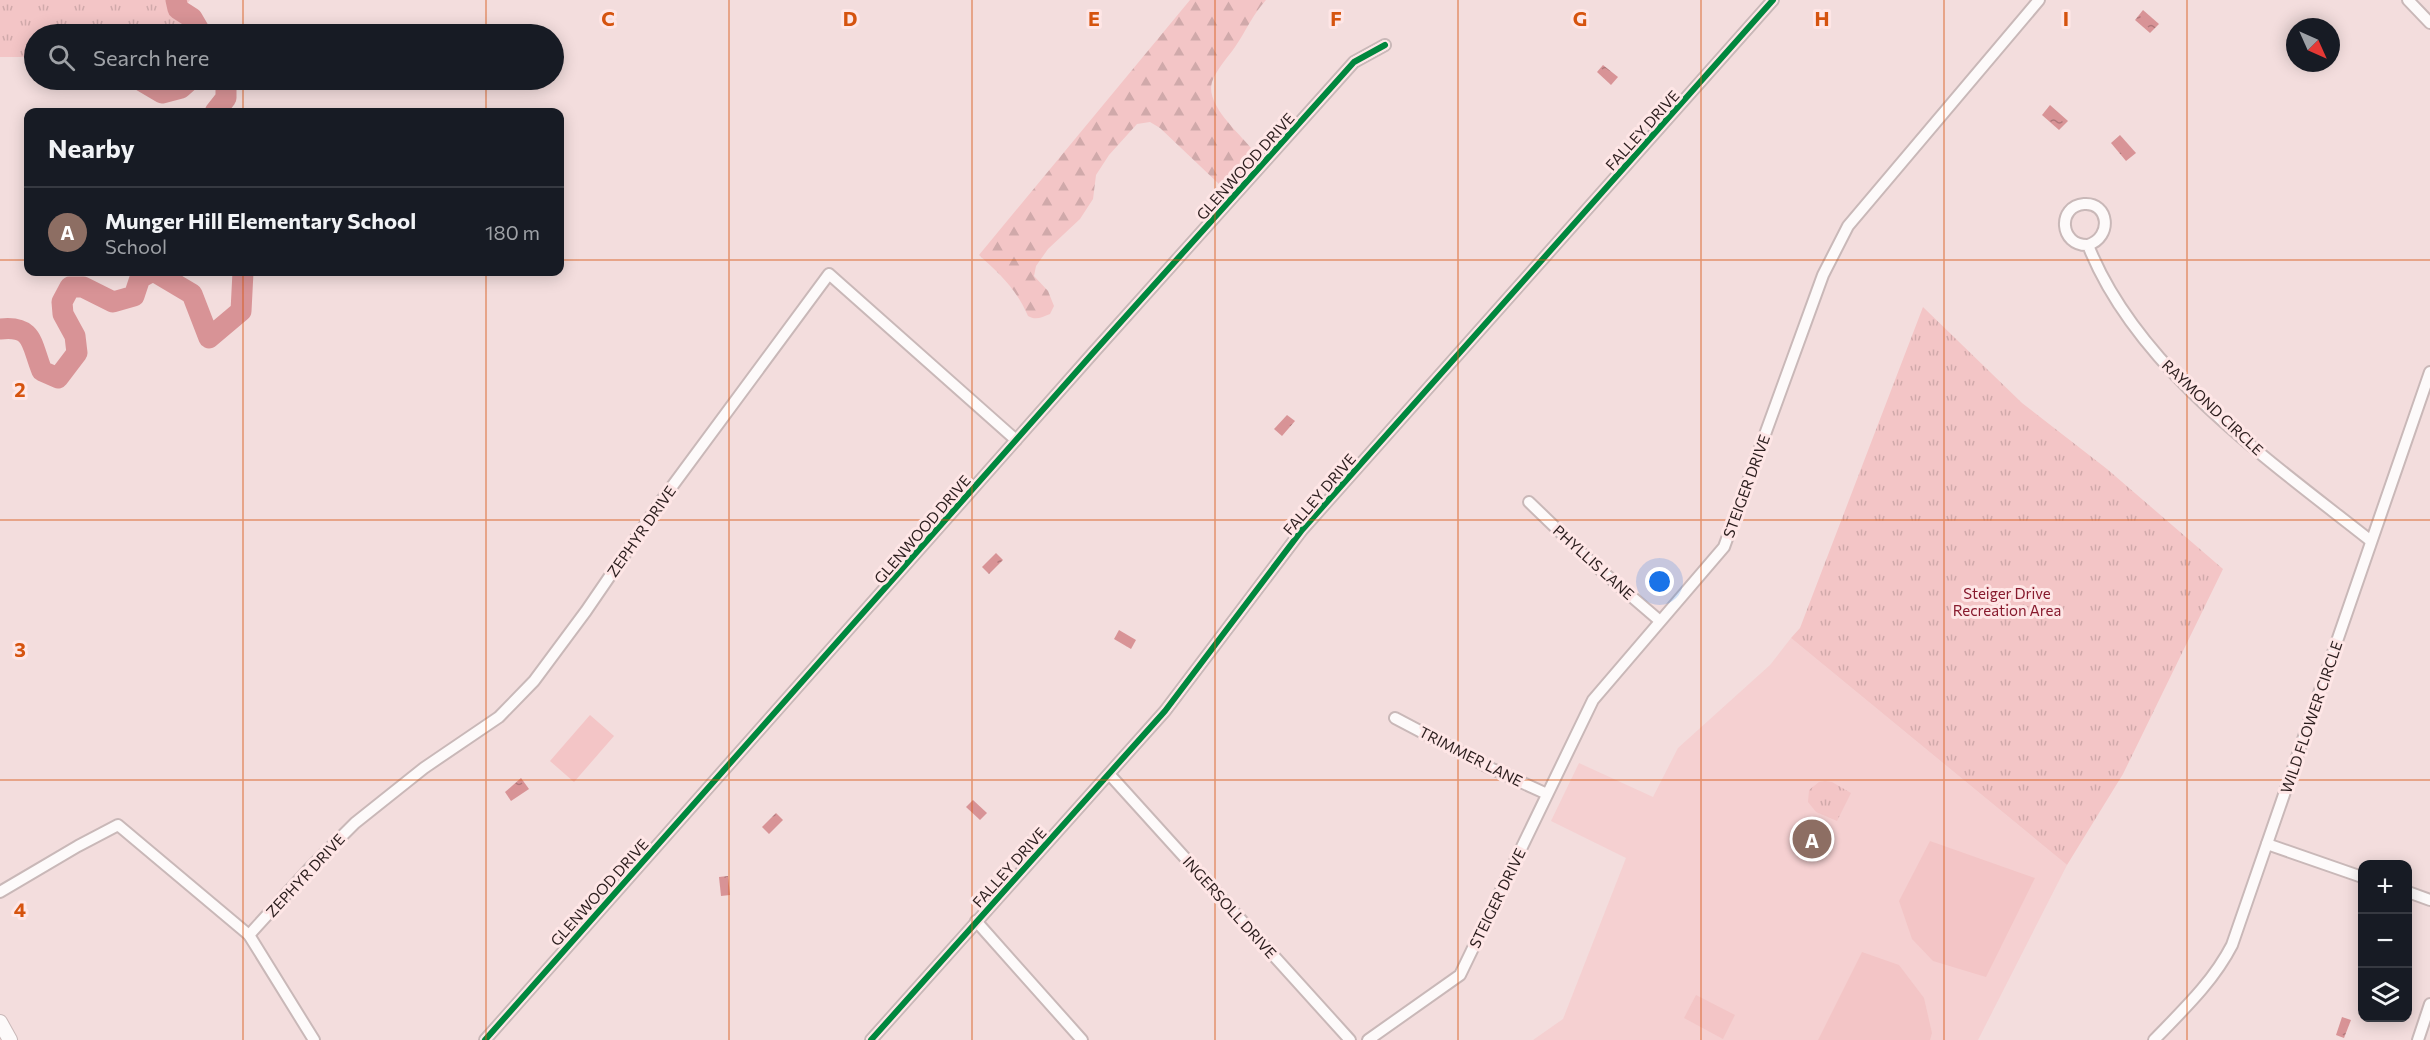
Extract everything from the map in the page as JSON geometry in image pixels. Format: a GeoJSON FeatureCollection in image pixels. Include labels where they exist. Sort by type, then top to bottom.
{"type":"FeatureCollection","features":[{"type":"Feature","properties":{"kind":"street","name":"FALLEY DRIVE"},"geometry":{"type":"LineString","coordinates":[[871,1040],[1110,775],[1177,696],[1302,530],[1773,0]]}},
{"type":"Feature","properties":{"kind":"street","name":"STEIGER DRIVE"},"geometry":{"type":"LineString","coordinates":[[1368,1040],[1460,975],[1593,700],[1724,547],[1823,275],[1848,226],[2039,0]]}},
{"type":"Feature","properties":{"kind":"street"},"geometry":{"type":"LineString","coordinates":[[2408,0],[2430,22]]}},
{"type":"Feature","properties":{"kind":"street","name":"GLENWOOD DRIVE"},"geometry":{"type":"LineString","coordinates":[[485,1040],[1354,62],[1385,45]]}},
{"type":"Feature","properties":{"kind":"street","name":"RAYMOND CIRCLE"},"geometry":{"type":"LineString","coordinates":[[2088,245],[2102,277],[2123,312],[2169,368],[2229,426],[2371,541]]}},
{"type":"Feature","properties":{"kind":"street","name":"ZEPHYR DRIVE"},"geometry":{"type":"LineString","coordinates":[[249,935],[355,823],[424,768],[499,717],[534,681],[586,611],[662,500],[829,274],[1016,440]]}},
{"type":"Feature","properties":{"kind":"street","name":"WILD FLOWER CIRCLE"},"geometry":{"type":"LineString","coordinates":[[2154,1040],[2222,966],[2232,945],[2430,372]]}},
{"type":"Feature","properties":{"kind":"street","name":"PHYLLIS LANE"},"geometry":{"type":"LineString","coordinates":[[1529,502],[1590,560],[1660,621]]}},
{"type":"Feature","properties":{"kind":"street","name":"TRIMMER LANE"},"geometry":{"type":"LineString","coordinates":[[1395,718],[1488,767],[1547,794]]}},
{"type":"Feature","properties":{"kind":"street","name":"INGERSOLL DRIVE"},"geometry":{"type":"LineString","coordinates":[[1110,775],[1350,1040]]}},
{"type":"Feature","properties":{"kind":"street"},"geometry":{"type":"LineString","coordinates":[[0,892],[118,825],[249,935],[314,1040]]}},
{"type":"Feature","properties":{"kind":"street"},"geometry":{"type":"LineString","coordinates":[[2267,844],[2358,876]]}},
{"type":"Feature","properties":{"kind":"street"},"geometry":{"type":"LineString","coordinates":[[2412,893],[2430,900]]}},
{"type":"Feature","properties":{"kind":"street"},"geometry":{"type":"LineString","coordinates":[[976,921],[1082,1040]]}},
{"type":"Feature","properties":{"kind":"street"},"geometry":{"type":"LineString","coordinates":[[2418,1040],[2430,1004]]}},
{"type":"Feature","properties":{"kind":"street"},"geometry":{"type":"LineString","coordinates":[[0,1022],[10,1040]]}},
{"type":"Feature","properties":{"kind":"shaded area"},"geometry":{"type":"Polygon","coordinates":[[[1791,638],[2067,865],[1978,1040],[1533,1040],[1563,1019],[1626,858],[1551,821],[1579,763],[1653,797],[1678,748],[1770,665],[1791,638]]]}},
{"type":"Feature","properties":{"kind":"green space"},"geometry":{"type":"Polygon","coordinates":[[[0,0],[190,0],[184,7],[206,24],[24,24],[24,57],[0,57],[0,0]]]}},
{"type":"Feature","properties":{"kind":"green space"},"geometry":{"type":"Polygon","coordinates":[[[1190,0],[1266,0],[1219,68],[1212,82],[1211,91],[1219,110],[1254,152],[1253,157],[1242,173],[1220,185],[1160,128],[1150,122],[1137,124],[1109,155],[1096,175],[1093,199],[1080,219],[1048,249],[1036,266],[1034,276],[1048,291],[1054,306],[1050,314],[1036,318],[1028,316],[1019,298],[1007,283],[979,255],[1190,0]]]}},
{"type":"Feature","properties":{"kind":"green space","name":"Steiger Drive Recreation Area"},"geometry":{"type":"Polygon","coordinates":[[[1923,307],[2022,403],[2107,469],[2223,569],[2123,774],[2067,865],[1791,638],[1800,628],[1923,307]]]}},
{"type":"Feature","properties":{"kind":"green space"},"geometry":{"type":"Polygon","coordinates":[[[590,715],[614,736],[574,782],[550,761],[590,715]]]}},
{"type":"Feature","properties":{"kind":"green space"},"geometry":{"type":"Polygon","coordinates":[[[1819,782],[1832,782],[1851,793],[1837,821],[1816,812],[1808,802],[1809,790],[1819,782]]]}},
{"type":"Feature","properties":{"kind":"green space"},"geometry":{"type":"Polygon","coordinates":[[[1930,841],[2035,878],[1986,977],[1933,961],[1912,939],[1899,901],[1930,841]]]}},
{"type":"Feature","properties":{"kind":"green space"},"geometry":{"type":"Polygon","coordinates":[[[1862,952],[1899,965],[1924,998],[1932,1033],[1930,1040],[1818,1040],[1862,952]]]}},
{"type":"Feature","properties":{"kind":"green space"},"geometry":{"type":"Polygon","coordinates":[[[1696,995],[1735,1015],[1723,1039],[1684,1018],[1696,995]]]}},
{"type":"Feature","properties":{"kind":"water"},"geometry":{"type":"Polygon","coordinates":[[[2143,10],[2159,24],[2150,33],[2135,20],[2143,10]]]}},
{"type":"Feature","properties":{"kind":"water"},"geometry":{"type":"Polygon","coordinates":[[[1603,65],[1618,77],[1611,85],[1597,72],[1603,65]]]}},
{"type":"Feature","properties":{"kind":"water"},"geometry":{"type":"Polygon","coordinates":[[[2050,105],[2068,121],[2059,130],[2042,115],[2050,105]]]}},
{"type":"Feature","properties":{"kind":"water"},"geometry":{"type":"Polygon","coordinates":[[[2120,135],[2136,153],[2126,161],[2111,143],[2120,135]]]}},
{"type":"Feature","properties":{"kind":"water"},"geometry":{"type":"Polygon","coordinates":[[[1287,415],[1295,421],[1282,436],[1274,429],[1287,415]]]}},
{"type":"Feature","properties":{"kind":"water"},"geometry":{"type":"Polygon","coordinates":[[[996,553],[1003,560],[989,574],[982,567],[996,553]]]}},
{"type":"Feature","properties":{"kind":"water"},"geometry":{"type":"Polygon","coordinates":[[[1119,630],[1136,640],[1131,649],[1114,639],[1119,630]]]}},
{"type":"Feature","properties":{"kind":"water"},"geometry":{"type":"Polygon","coordinates":[[[521,778],[529,789],[511,801],[505,792],[521,778]]]}},
{"type":"Feature","properties":{"kind":"water"},"geometry":{"type":"Polygon","coordinates":[[[973,800],[987,813],[980,820],[966,807],[973,800]]]}},
{"type":"Feature","properties":{"kind":"water"},"geometry":{"type":"Polygon","coordinates":[[[776,813],[783,820],[769,834],[762,827],[776,813]]]}},
{"type":"Feature","properties":{"kind":"water"},"geometry":{"type":"Polygon","coordinates":[[[728,876],[730,895],[721,896],[719,877],[728,876]]]}},
{"type":"Feature","properties":{"kind":"water"},"geometry":{"type":"Polygon","coordinates":[[[2342,1017],[2351,1020],[2344,1038],[2336,1035],[2342,1017]]]}},
{"type":"Feature","properties":{"kind":"waterway"},"geometry":{"type":"LineString","coordinates":[[176,0],[178,9],[192,18],[196,24]]}},
{"type":"Feature","properties":{"kind":"waterway"},"geometry":{"type":"LineString","coordinates":[[157,90],[162,93],[173,90]]}},
{"type":"Feature","properties":{"kind":"waterway"},"geometry":{"type":"LineString","coordinates":[[218,108],[226,98],[226,90]]}},
{"type":"Feature","properties":{"kind":"waterway"},"geometry":{"type":"LineString","coordinates":[[0,329],[19,330],[25,333],[30,338],[42,371],[58,378],[77,353],[75,336],[63,314],[62,302],[70,287],[83,287],[113,302],[134,296],[140,278],[144,276]]}},
{"type":"Feature","properties":{"kind":"waterway"},"geometry":{"type":"LineString","coordinates":[[162,276],[192,294],[209,338],[241,311],[243,276]]}},
{"type":"Feature","properties":{"kind":"cycle path"},"geometry":{"type":"LineString","coordinates":[[871,1040],[1165,711],[1302,530],[1773,0]]}},
{"type":"Feature","properties":{"kind":"cycle path"},"geometry":{"type":"LineString","coordinates":[[485,1040],[1093,353],[1354,62],[1385,45]]}},
{"type":"Feature","properties":{"kind":"place","name":"Munger Hill Elementary School"},"geometry":{"type":"Point","coordinates":[1812,839]}}]}
